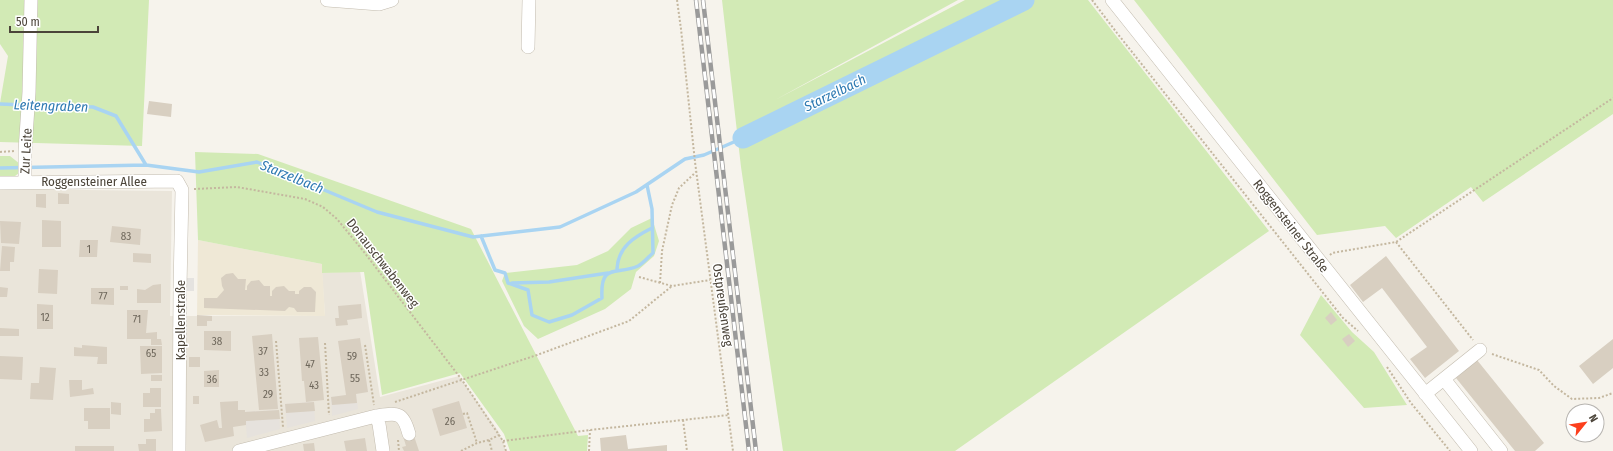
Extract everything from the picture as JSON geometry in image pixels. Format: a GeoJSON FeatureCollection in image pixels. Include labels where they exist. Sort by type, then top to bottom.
{"type":"FeatureCollection","features":[{"type":"Feature","properties":{"kind":"street","name":"Zur Leite"},"geometry":{"type":"LineString","coordinates":[[25,179],[31,0]]}},
{"type":"Feature","properties":{"kind":"street"},"geometry":{"type":"LineString","coordinates":[[327,0],[379,4],[392,0]]}},
{"type":"Feature","properties":{"kind":"street"},"geometry":{"type":"LineString","coordinates":[[528,46],[529,0]]}},
{"type":"Feature","properties":{"kind":"street","name":"Roggensteiner Straße"},"geometry":{"type":"LineString","coordinates":[[1112,0],[1471,451]]}},
{"type":"Feature","properties":{"kind":"street","name":"Roggensteiner Allee"},"geometry":{"type":"LineString","coordinates":[[0,183],[25,179],[177,181],[182,190]]}},
{"type":"Feature","properties":{"kind":"street","name":"Kapellenstraße"},"geometry":{"type":"LineString","coordinates":[[179,451],[182,190]]}},
{"type":"Feature","properties":{"kind":"street"},"geometry":{"type":"LineString","coordinates":[[1425,394],[1480,350]]}},
{"type":"Feature","properties":{"kind":"street"},"geometry":{"type":"LineString","coordinates":[[1444,379],[1501,451]]}},
{"type":"Feature","properties":{"kind":"street"},"geometry":{"type":"LineString","coordinates":[[239,451],[309,438],[330,427],[380,415],[398,414],[405,422],[409,434]]}},
{"type":"Feature","properties":{"kind":"street"},"geometry":{"type":"LineString","coordinates":[[380,415],[379,424],[383,451]]}},
{"type":"Feature","properties":{"kind":"path","name":"Ostpreußenweg"},"geometry":{"type":"LineString","coordinates":[[677,0],[682,29],[693,149],[710,280],[730,415],[733,451]]}},
{"type":"Feature","properties":{"kind":"path"},"geometry":{"type":"LineString","coordinates":[[1092,0],[1126,46],[1335,307],[1344,318],[1360,332]]}},
{"type":"Feature","properties":{"kind":"path"},"geometry":{"type":"LineString","coordinates":[[1320,263],[1332,253],[1396,242],[1613,98]]}},
{"type":"Feature","properties":{"kind":"path"},"geometry":{"type":"LineString","coordinates":[[660,283],[662,251],[672,205],[679,188],[696,172]]}},
{"type":"Feature","properties":{"kind":"path","name":"Donauschwabenweg"},"geometry":{"type":"LineString","coordinates":[[182,190],[237,187],[305,199],[323,207],[337,219],[364,252],[462,380],[503,441],[506,451]]}},
{"type":"Feature","properties":{"kind":"path"},"geometry":{"type":"LineString","coordinates":[[1396,242],[1480,350],[1540,370],[1554,386],[1572,399],[1599,398],[1613,393]]}},
{"type":"Feature","properties":{"kind":"path"},"geometry":{"type":"LineString","coordinates":[[640,277],[672,286],[710,280]]}},
{"type":"Feature","properties":{"kind":"path"},"geometry":{"type":"LineString","coordinates":[[380,415],[392,403],[537,355],[629,321],[643,311],[655,298],[672,286]]}},
{"type":"Feature","properties":{"kind":"path"},"geometry":{"type":"LineString","coordinates":[[276,340],[277,444]]}},
{"type":"Feature","properties":{"kind":"path"},"geometry":{"type":"LineString","coordinates":[[325,343],[330,427]]}},
{"type":"Feature","properties":{"kind":"path"},"geometry":{"type":"LineString","coordinates":[[365,345],[380,415]]}},
{"type":"Feature","properties":{"kind":"path"},"geometry":{"type":"LineString","coordinates":[[1385,363],[1411,403],[1450,451]]}},
{"type":"Feature","properties":{"kind":"path"},"geometry":{"type":"LineString","coordinates":[[463,414],[467,413],[477,443]]}},
{"type":"Feature","properties":{"kind":"path"},"geometry":{"type":"LineString","coordinates":[[503,441],[730,415]]}},
{"type":"Feature","properties":{"kind":"path"},"geometry":{"type":"LineString","coordinates":[[683,420],[687,451]]}},
{"type":"Feature","properties":{"kind":"path"},"geometry":{"type":"LineString","coordinates":[[589,451],[590,430]]}},
{"type":"Feature","properties":{"kind":"path"},"geometry":{"type":"LineString","coordinates":[[461,451],[499,435]]}},
{"type":"Feature","properties":{"kind":"path"},"geometry":{"type":"LineString","coordinates":[[488,440],[492,451]]}},
{"type":"Feature","properties":{"kind":"shaded area"},"geometry":{"type":"Polygon","coordinates":[[[0,189],[172,191],[170,316],[325,316],[322,273],[360,271],[380,397],[459,376],[499,432],[506,451],[0,451],[0,189]]]}},
{"type":"Feature","properties":{"kind":"shaded area"},"geometry":{"type":"Polygon","coordinates":[[[198,240],[322,264],[325,316],[197,315],[198,240]]]}},
{"type":"Feature","properties":{"kind":"shaded area"},"geometry":{"type":"Polygon","coordinates":[[[186,278],[194,278],[194,291],[186,291],[186,278]]]}},
{"type":"Feature","properties":{"kind":"shaded area"},"geometry":{"type":"Polygon","coordinates":[[[356,394],[358,409],[332,416],[331,397],[356,394]]]}},
{"type":"Feature","properties":{"kind":"shaded area"},"geometry":{"type":"Polygon","coordinates":[[[314,402],[315,421],[287,428],[285,404],[314,402]]]}},
{"type":"Feature","properties":{"kind":"shaded area"},"geometry":{"type":"Polygon","coordinates":[[[279,410],[280,429],[247,438],[245,412],[279,410]]]}},
{"type":"Feature","properties":{"kind":"green space"},"geometry":{"type":"Polygon","coordinates":[[[0,0],[149,0],[142,146],[0,142],[0,103],[8,56],[0,44],[0,0]]]}},
{"type":"Feature","properties":{"kind":"green space"},"geometry":{"type":"Polygon","coordinates":[[[722,0],[958,0],[775,100],[965,0],[1088,0],[1269,231],[955,451],[783,451],[741,167],[722,0]]]}},
{"type":"Feature","properties":{"kind":"green space"},"geometry":{"type":"Polygon","coordinates":[[[1134,0],[1613,0],[1613,114],[1483,202],[1471,187],[1396,238],[1385,226],[1317,235],[1134,0]]]}},
{"type":"Feature","properties":{"kind":"green space"},"geometry":{"type":"Polygon","coordinates":[[[195,152],[258,154],[471,229],[578,436],[588,435],[587,451],[510,451],[504,434],[460,373],[382,395],[364,272],[322,273],[322,264],[198,240],[195,152]]]}},
{"type":"Feature","properties":{"kind":"green space"},"geometry":{"type":"Polygon","coordinates":[[[0,156],[10,156],[20,164],[19,173],[15,176],[0,177],[0,156]]]}},
{"type":"Feature","properties":{"kind":"green space"},"geometry":{"type":"Polygon","coordinates":[[[652,218],[659,241],[654,256],[636,272],[631,289],[605,309],[538,339],[524,326],[502,281],[505,273],[577,265],[608,251],[631,228],[652,218]]]}},
{"type":"Feature","properties":{"kind":"green space"},"geometry":{"type":"Polygon","coordinates":[[[1321,295],[1352,332],[1374,352],[1407,405],[1364,408],[1300,335],[1321,295]]]}},
{"type":"Feature","properties":{"kind":"building"},"geometry":{"type":"Polygon","coordinates":[[[149,101],[172,104],[171,117],[147,114],[149,101]]]}},
{"type":"Feature","properties":{"kind":"building"},"geometry":{"type":"Polygon","coordinates":[[[58,193],[69,194],[69,204],[58,204],[58,193]]]}},
{"type":"Feature","properties":{"kind":"building"},"geometry":{"type":"Polygon","coordinates":[[[36,194],[46,194],[46,208],[36,207],[36,194]]]}},
{"type":"Feature","properties":{"kind":"building"},"geometry":{"type":"Polygon","coordinates":[[[42,220],[61,221],[61,247],[42,247],[42,220]]]}},
{"type":"Feature","properties":{"kind":"building"},"geometry":{"type":"Polygon","coordinates":[[[0,221],[21,222],[19,244],[1,243],[0,221]]]}},
{"type":"Feature","properties":{"kind":"building"},"geometry":{"type":"Polygon","coordinates":[[[112,226],[141,229],[140,245],[110,242],[112,226]]]}},
{"type":"Feature","properties":{"kind":"building"},"geometry":{"type":"Polygon","coordinates":[[[80,240],[98,240],[97,257],[79,257],[80,240]]]}},
{"type":"Feature","properties":{"kind":"building"},"geometry":{"type":"Polygon","coordinates":[[[2,246],[15,247],[14,262],[10,262],[10,271],[0,271],[2,246]]]}},
{"type":"Feature","properties":{"kind":"building"},"geometry":{"type":"Polygon","coordinates":[[[133,253],[151,254],[151,263],[133,262],[133,253]]]}},
{"type":"Feature","properties":{"kind":"building"},"geometry":{"type":"Polygon","coordinates":[[[1386,256],[1459,351],[1425,378],[1410,359],[1427,347],[1382,288],[1363,302],[1350,285],[1386,256]]]}},
{"type":"Feature","properties":{"kind":"building"},"geometry":{"type":"Polygon","coordinates":[[[39,269],[58,270],[57,294],[38,293],[39,269]]]}},
{"type":"Feature","properties":{"kind":"building"},"geometry":{"type":"Polygon","coordinates":[[[233,273],[238,279],[246,279],[245,290],[247,290],[247,286],[251,281],[259,280],[264,286],[270,286],[270,296],[272,296],[272,291],[276,287],[284,286],[289,291],[295,291],[295,294],[299,294],[299,291],[304,287],[311,287],[316,292],[315,312],[297,312],[294,308],[289,307],[285,311],[204,308],[204,298],[217,298],[224,290],[221,278],[226,274],[233,273]]]}},
{"type":"Feature","properties":{"kind":"building"},"geometry":{"type":"Polygon","coordinates":[[[161,284],[161,303],[137,303],[137,289],[145,290],[153,285],[161,284]]]}},
{"type":"Feature","properties":{"kind":"building"},"geometry":{"type":"Polygon","coordinates":[[[120,286],[128,286],[128,290],[120,290],[120,286]]]}},
{"type":"Feature","properties":{"kind":"building"},"geometry":{"type":"Polygon","coordinates":[[[0,287],[8,288],[7,297],[0,297],[0,287]]]}},
{"type":"Feature","properties":{"kind":"building"},"geometry":{"type":"Polygon","coordinates":[[[91,288],[114,288],[114,305],[91,304],[91,288]]]}},
{"type":"Feature","properties":{"kind":"building"},"geometry":{"type":"Polygon","coordinates":[[[37,304],[53,305],[53,329],[37,329],[37,304]]]}},
{"type":"Feature","properties":{"kind":"building"},"geometry":{"type":"Polygon","coordinates":[[[361,304],[362,318],[347,320],[348,325],[336,326],[335,318],[339,318],[338,306],[361,304]]]}},
{"type":"Feature","properties":{"kind":"building"},"geometry":{"type":"Polygon","coordinates":[[[127,310],[148,310],[146,333],[157,332],[157,339],[161,339],[162,345],[151,345],[151,339],[127,339],[127,310]]]}},
{"type":"Feature","properties":{"kind":"building"},"geometry":{"type":"Polygon","coordinates":[[[1331,312],[1337,320],[1331,325],[1325,318],[1331,312]]]}},
{"type":"Feature","properties":{"kind":"building"},"geometry":{"type":"Polygon","coordinates":[[[197,315],[212,316],[212,321],[207,321],[207,326],[197,326],[197,315]]]}},
{"type":"Feature","properties":{"kind":"building"},"geometry":{"type":"Polygon","coordinates":[[[0,328],[19,329],[19,336],[0,336],[0,328]]]}},
{"type":"Feature","properties":{"kind":"building"},"geometry":{"type":"Polygon","coordinates":[[[204,331],[231,331],[231,351],[204,350],[204,331]]]}},
{"type":"Feature","properties":{"kind":"building"},"geometry":{"type":"Polygon","coordinates":[[[272,334],[278,409],[259,410],[252,336],[272,334]]]}},
{"type":"Feature","properties":{"kind":"building"},"geometry":{"type":"Polygon","coordinates":[[[1349,334],[1355,341],[1348,347],[1342,339],[1349,334]]]}},
{"type":"Feature","properties":{"kind":"building"},"geometry":{"type":"Polygon","coordinates":[[[318,337],[324,400],[306,402],[304,381],[302,381],[299,338],[318,337]]]}},
{"type":"Feature","properties":{"kind":"building"},"geometry":{"type":"Polygon","coordinates":[[[360,338],[368,392],[356,394],[357,403],[332,405],[331,397],[346,395],[338,341],[360,338]]]}},
{"type":"Feature","properties":{"kind":"building"},"geometry":{"type":"Polygon","coordinates":[[[1613,339],[1613,368],[1593,384],[1579,366],[1613,339]]]}},
{"type":"Feature","properties":{"kind":"building"},"geometry":{"type":"Polygon","coordinates":[[[82,345],[107,347],[107,364],[97,364],[98,357],[74,356],[74,347],[82,348],[82,345]]]}},
{"type":"Feature","properties":{"kind":"building"},"geometry":{"type":"Polygon","coordinates":[[[140,346],[162,346],[162,373],[141,374],[140,346]]]}},
{"type":"Feature","properties":{"kind":"building"},"geometry":{"type":"Polygon","coordinates":[[[0,356],[23,357],[22,380],[0,379],[0,356]]]}},
{"type":"Feature","properties":{"kind":"building"},"geometry":{"type":"Polygon","coordinates":[[[189,357],[200,357],[200,367],[189,367],[189,357]]]}},
{"type":"Feature","properties":{"kind":"building"},"geometry":{"type":"Polygon","coordinates":[[[1477,360],[1544,443],[1535,451],[1515,451],[1456,378],[1477,360]]]}},
{"type":"Feature","properties":{"kind":"building"},"geometry":{"type":"Polygon","coordinates":[[[40,367],[56,368],[53,400],[30,399],[31,383],[39,383],[40,367]]]}},
{"type":"Feature","properties":{"kind":"building"},"geometry":{"type":"Polygon","coordinates":[[[219,370],[219,387],[204,387],[204,371],[219,370]]]}},
{"type":"Feature","properties":{"kind":"building"},"geometry":{"type":"Polygon","coordinates":[[[151,375],[162,375],[162,381],[151,381],[151,375]]]}},
{"type":"Feature","properties":{"kind":"building"},"geometry":{"type":"Polygon","coordinates":[[[69,380],[82,380],[82,390],[93,388],[94,394],[70,397],[69,380]]]}},
{"type":"Feature","properties":{"kind":"building"},"geometry":{"type":"Polygon","coordinates":[[[150,388],[161,388],[161,407],[143,407],[143,393],[150,393],[150,388]]]}},
{"type":"Feature","properties":{"kind":"building"},"geometry":{"type":"Polygon","coordinates":[[[193,396],[199,396],[199,404],[193,404],[193,396]]]}},
{"type":"Feature","properties":{"kind":"building"},"geometry":{"type":"Polygon","coordinates":[[[238,401],[238,410],[245,410],[245,412],[279,410],[280,419],[246,421],[246,425],[233,427],[234,436],[205,442],[200,425],[217,420],[219,428],[222,428],[220,402],[238,401]]]}},
{"type":"Feature","properties":{"kind":"building"},"geometry":{"type":"Polygon","coordinates":[[[459,401],[467,428],[440,436],[432,409],[459,401]]]}},
{"type":"Feature","properties":{"kind":"building"},"geometry":{"type":"Polygon","coordinates":[[[111,402],[121,403],[121,415],[111,414],[111,402]]]}},
{"type":"Feature","properties":{"kind":"building"},"geometry":{"type":"Polygon","coordinates":[[[314,402],[315,411],[286,413],[285,404],[314,402]]]}},
{"type":"Feature","properties":{"kind":"building"},"geometry":{"type":"Polygon","coordinates":[[[84,408],[110,408],[110,429],[88,429],[88,421],[84,421],[84,408]]]}},
{"type":"Feature","properties":{"kind":"building"},"geometry":{"type":"Polygon","coordinates":[[[155,409],[161,409],[162,431],[144,432],[144,419],[150,419],[150,413],[155,413],[155,409]]]}},
{"type":"Feature","properties":{"kind":"building"},"geometry":{"type":"Polygon","coordinates":[[[413,433],[419,451],[404,451],[402,447],[406,446],[403,436],[413,433]]]}},
{"type":"Feature","properties":{"kind":"building"},"geometry":{"type":"Polygon","coordinates":[[[626,435],[628,449],[667,445],[667,451],[601,451],[600,438],[626,435]]]}},
{"type":"Feature","properties":{"kind":"building"},"geometry":{"type":"Polygon","coordinates":[[[365,438],[367,451],[346,451],[344,441],[365,438]]]}},
{"type":"Feature","properties":{"kind":"building"},"geometry":{"type":"Polygon","coordinates":[[[146,439],[156,439],[156,451],[139,451],[138,444],[146,444],[146,439]]]}},
{"type":"Feature","properties":{"kind":"building"},"geometry":{"type":"Polygon","coordinates":[[[314,443],[315,451],[304,451],[303,444],[314,443]]]}},
{"type":"Feature","properties":{"kind":"building"},"geometry":{"type":"Polygon","coordinates":[[[75,446],[114,446],[114,451],[75,451],[75,446]]]}},
{"type":"Feature","properties":{"kind":"waterway","name":"Starzelbach"},"geometry":{"type":"LineString","coordinates":[[743,138],[1024,0]]}},
{"type":"Feature","properties":{"kind":"waterway","name":"Leitengraben"},"geometry":{"type":"LineString","coordinates":[[0,104],[25,105]]}},
{"type":"Feature","properties":{"kind":"waterway","name":"Leitengraben"},"geometry":{"type":"LineString","coordinates":[[31,105],[93,107],[116,116],[146,165]]}},
{"type":"Feature","properties":{"kind":"waterway","name":"Starzelbach"},"geometry":{"type":"LineString","coordinates":[[0,168],[146,165],[199,172],[257,162],[377,212],[473,237],[560,227],[636,192],[685,159],[704,155],[743,138]]}},
{"type":"Feature","properties":{"kind":"waterway","name":"Starzelbach"},"geometry":{"type":"LineString","coordinates":[[481,236],[495,270],[505,273],[508,283],[528,290],[532,315],[549,322],[572,315],[602,298],[602,287],[604,279],[607,275],[611,272],[638,266],[653,253],[652,209],[647,185]]}},
{"type":"Feature","properties":{"kind":"waterway","name":"Starzelbach"},"geometry":{"type":"LineString","coordinates":[[617,269],[620,255],[628,244],[633,239],[652,228]]}},
{"type":"Feature","properties":{"kind":"waterway","name":"Starzelbach"},"geometry":{"type":"LineString","coordinates":[[512,283],[549,282],[608,273]]}},
{"type":"Feature","properties":{"kind":"railway"},"geometry":{"type":"LineString","coordinates":[[696,0],[749,451]]}},
{"type":"Feature","properties":{"kind":"railway"},"geometry":{"type":"LineString","coordinates":[[703,0],[756,451]]}}]}
